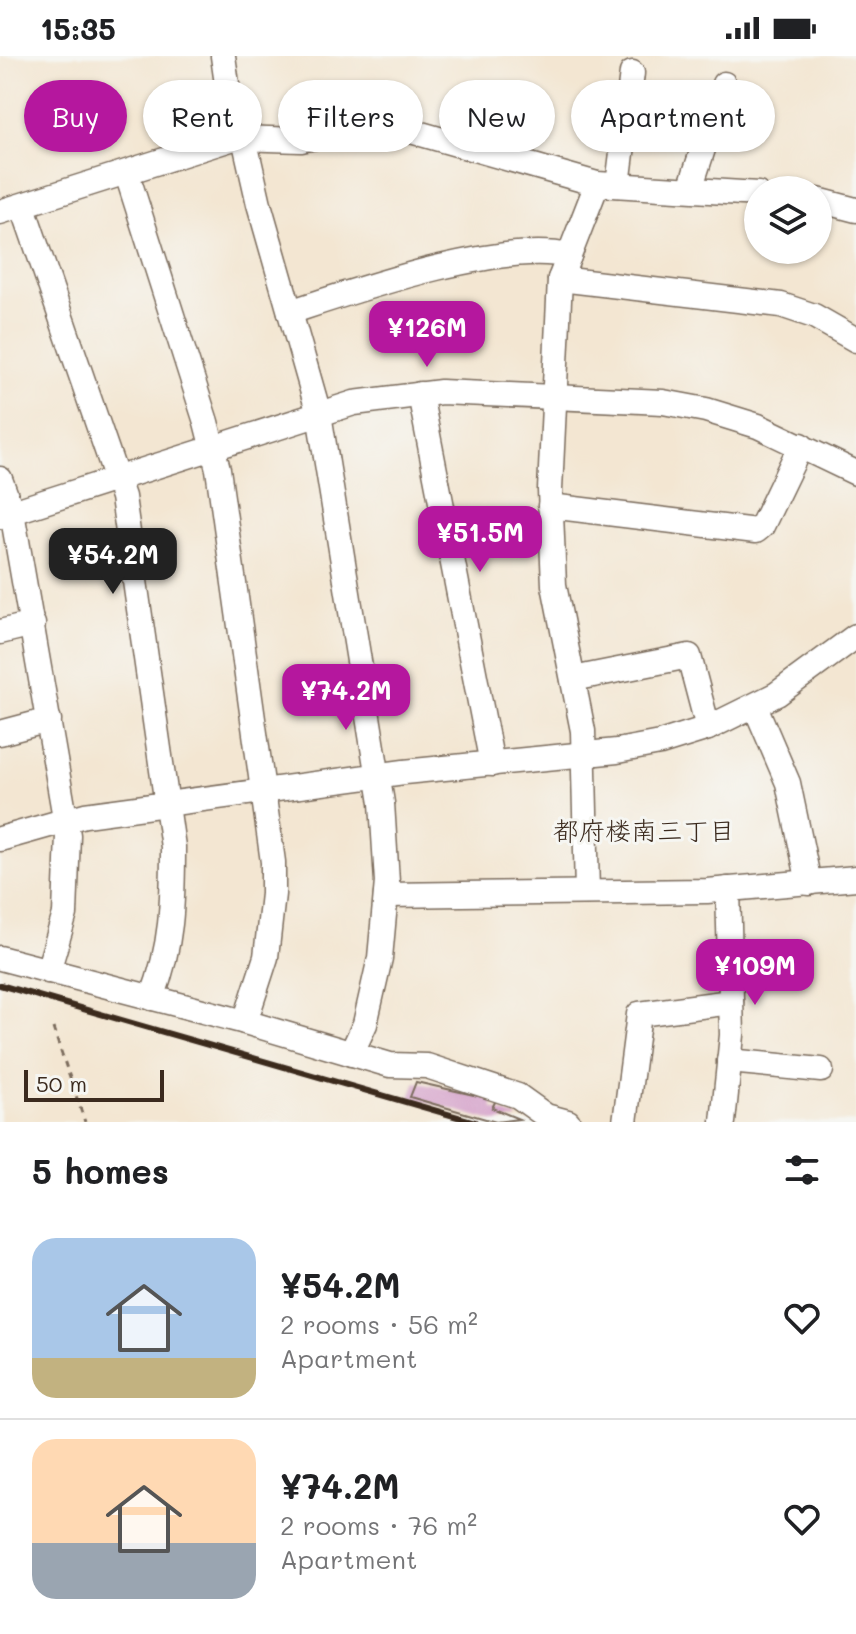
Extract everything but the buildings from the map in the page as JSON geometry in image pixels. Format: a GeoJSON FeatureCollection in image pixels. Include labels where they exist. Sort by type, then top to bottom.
{"type":"FeatureCollection","features":[{"type":"Feature","properties":{"kind":"street"},"geometry":{"type":"LineString","coordinates":[[223,56],[226,80]]}},
{"type":"Feature","properties":{"kind":"street"},"geometry":{"type":"LineString","coordinates":[[587,892],[584,755],[554,585],[550,506],[552,397],[565,268],[607,184],[632,73]]}},
{"type":"Feature","properties":{"kind":"street"},"geometry":{"type":"LineString","coordinates":[[262,139],[301,140],[379,122],[607,184],[744,193]]}},
{"type":"Feature","properties":{"kind":"street"},"geometry":{"type":"LineString","coordinates":[[152,998],[168,958],[173,900],[168,804],[117,477],[11,209],[192,152]]}},
{"type":"Feature","properties":{"kind":"street"},"geometry":{"type":"LineString","coordinates":[[248,152],[319,414],[387,848],[380,958],[365,1024],[351,1054]]}},
{"type":"Feature","properties":{"kind":"street"},"geometry":{"type":"LineString","coordinates":[[690,189],[702,152]]}},
{"type":"Feature","properties":{"kind":"street"},"geometry":{"type":"LineString","coordinates":[[127,174],[213,450],[264,791],[273,894],[266,957],[245,1022]]}},
{"type":"Feature","properties":{"kind":"street"},"geometry":{"type":"LineString","coordinates":[[832,204],[856,210]]}},
{"type":"Feature","properties":{"kind":"street"},"geometry":{"type":"LineString","coordinates":[[290,312],[415,272],[496,257],[781,305],[814,316],[856,340]]}},
{"type":"Feature","properties":{"kind":"street"},"geometry":{"type":"LineString","coordinates":[[6,514],[354,403],[420,394],[663,402],[706,410],[758,426],[856,473]]}},
{"type":"Feature","properties":{"kind":"street"},"geometry":{"type":"LineString","coordinates":[[420,394],[492,764]]}},
{"type":"Feature","properties":{"kind":"street"},"geometry":{"type":"LineString","coordinates":[[550,506],[756,531],[762,526],[801,445]]}},
{"type":"Feature","properties":{"kind":"street"},"geometry":{"type":"LineString","coordinates":[[0,479],[33,624],[65,820],[69,881],[65,914],[48,971]]}},
{"type":"Feature","properties":{"kind":"street"},"geometry":{"type":"LineString","coordinates":[[0,632],[33,624]]}},
{"type":"Feature","properties":{"kind":"street"},"geometry":{"type":"LineString","coordinates":[[0,839],[65,820],[168,804],[378,776],[584,755],[660,743],[708,728],[755,706],[820,665],[856,636]]}},
{"type":"Feature","properties":{"kind":"street"},"geometry":{"type":"LineString","coordinates":[[573,679],[689,656],[708,728]]}},
{"type":"Feature","properties":{"kind":"street"},"geometry":{"type":"LineString","coordinates":[[755,706],[788,783],[809,883]]}},
{"type":"Feature","properties":{"kind":"street"},"geometry":{"type":"LineString","coordinates":[[0,733],[49,720]]}},
{"type":"Feature","properties":{"kind":"street"},"geometry":{"type":"LineString","coordinates":[[386,895],[728,889],[856,878]]}},
{"type":"Feature","properties":{"kind":"street"},"geometry":{"type":"LineString","coordinates":[[723,1122],[731,1002],[728,889]]}},
{"type":"Feature","properties":{"kind":"street"},"geometry":{"type":"LineString","coordinates":[[0,958],[245,1022],[390,1065],[427,1066],[518,1096],[546,1116],[568,1122]]}},
{"type":"Feature","properties":{"kind":"street"},"geometry":{"type":"LineString","coordinates":[[625,1122],[639,1014],[731,1002]]}},
{"type":"Feature","properties":{"kind":"street"},"geometry":{"type":"LineString","coordinates":[[729,1061],[821,1070]]}},
{"type":"Feature","properties":{"kind":"path"},"geometry":{"type":"LineString","coordinates":[[53,1028],[85,1122]]}},
{"type":"Feature","properties":{"kind":"railway"},"geometry":{"type":"LineString","coordinates":[[0,985],[475,1122]]}},
{"type":"Feature","properties":{"kind":"district","name":"都府楼南三丁目"},"geometry":{"type":"Point","coordinates":[644,830]}}]}
